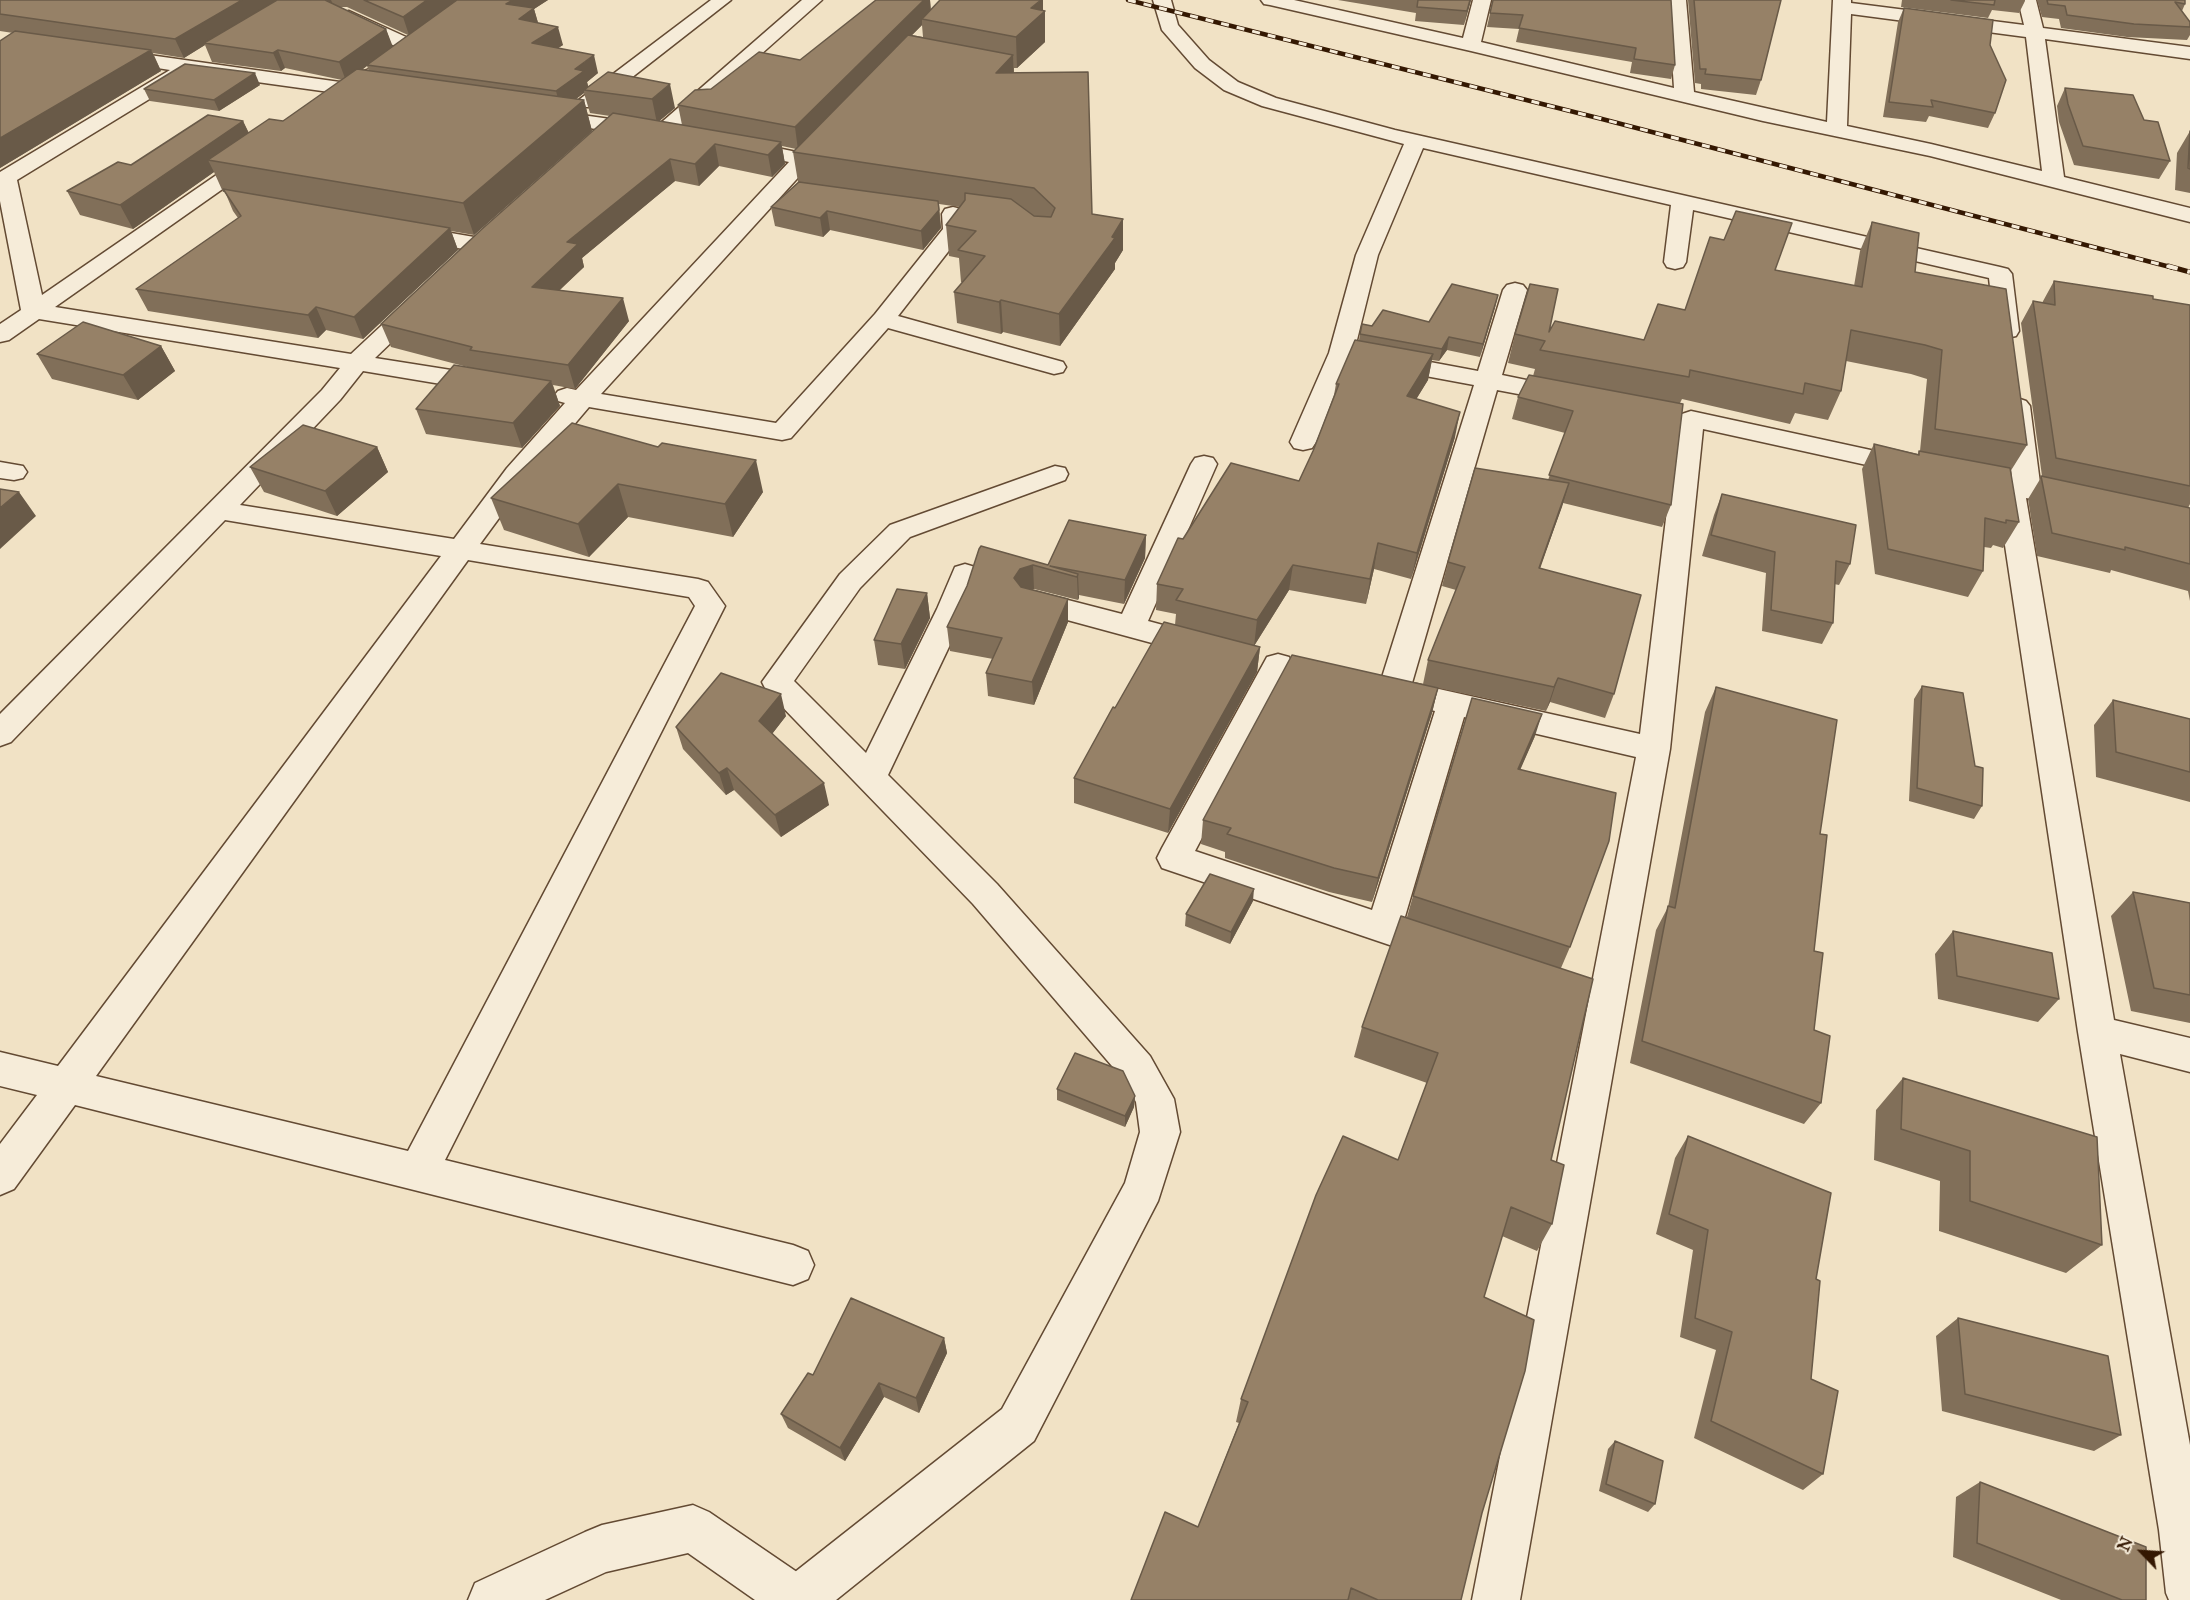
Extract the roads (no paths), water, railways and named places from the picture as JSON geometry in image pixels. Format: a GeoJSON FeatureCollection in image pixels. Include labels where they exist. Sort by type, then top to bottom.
{"type":"FeatureCollection","features":[{"type":"Feature","properties":{"kind":"street"},"geometry":{"type":"LineString","coordinates":[[567,118],[722,0]]}},
{"type":"Feature","properties":{"kind":"street"},"geometry":{"type":"LineString","coordinates":[[662,132],[813,0]]}},
{"type":"Feature","properties":{"kind":"street"},"geometry":{"type":"LineString","coordinates":[[1162,0],[1169,26],[1202,64],[1230,86],[1269,102],[1416,140],[2000,274],[2011,357]]}},
{"type":"Feature","properties":{"kind":"street"},"geometry":{"type":"LineString","coordinates":[[1270,0],[1312,5],[1684,96],[2054,181],[2190,215]]}},
{"type":"Feature","properties":{"kind":"street"},"geometry":{"type":"LineString","coordinates":[[1471,45],[1482,0]]}},
{"type":"Feature","properties":{"kind":"street"},"geometry":{"type":"LineString","coordinates":[[1677,0],[1684,96]]}},
{"type":"Feature","properties":{"kind":"street"},"geometry":{"type":"LineString","coordinates":[[2027,0],[2034,30],[2054,181]]}},
{"type":"Feature","properties":{"kind":"street"},"geometry":{"type":"LineString","coordinates":[[1837,130],[1842,3],[2190,53]]}},
{"type":"Feature","properties":{"kind":"street"},"geometry":{"type":"LineString","coordinates":[[340,13],[410,46]]}},
{"type":"Feature","properties":{"kind":"street"},"geometry":{"type":"LineString","coordinates":[[322,109],[428,33]]}},
{"type":"Feature","properties":{"kind":"street"},"geometry":{"type":"LineString","coordinates":[[99,54],[385,93]]}},
{"type":"Feature","properties":{"kind":"street"},"geometry":{"type":"LineString","coordinates":[[33,311],[7,222],[3,179],[210,54]]}},
{"type":"Feature","properties":{"kind":"street"},"geometry":{"type":"LineString","coordinates":[[0,1176],[517,474],[583,398],[788,190],[811,151],[705,140],[662,132],[605,132],[567,118],[521,112]]}},
{"type":"Feature","properties":{"kind":"street"},"geometry":{"type":"LineString","coordinates":[[1303,442],[1341,353],[1367,255],[1416,140]]}},
{"type":"Feature","properties":{"kind":"street"},"geometry":{"type":"LineString","coordinates":[[0,335],[33,311],[212,198],[275,142]]}},
{"type":"Feature","properties":{"kind":"street"},"geometry":{"type":"LineString","coordinates":[[1675,262],[1683,201]]}},
{"type":"Feature","properties":{"kind":"street"},"geometry":{"type":"LineString","coordinates":[[549,393],[782,432],[883,319],[954,230],[953,214]]}},
{"type":"Feature","properties":{"kind":"street"},"geometry":{"type":"LineString","coordinates":[[0,734],[331,394],[357,362],[488,237],[386,229]]}},
{"type":"Feature","properties":{"kind":"street"},"geometry":{"type":"LineString","coordinates":[[1515,290],[1490,380],[1383,688],[1654,748]]}},
{"type":"Feature","properties":{"kind":"street"},"geometry":{"type":"LineString","coordinates":[[33,311],[515,388]]}},
{"type":"Feature","properties":{"kind":"street"},"geometry":{"type":"LineString","coordinates":[[883,319],[1053,367]]}},
{"type":"Feature","properties":{"kind":"street"},"geometry":{"type":"LineString","coordinates":[[1341,353],[1591,399]]}},
{"type":"Feature","properties":{"kind":"street"},"geometry":{"type":"LineString","coordinates":[[2014,381],[2019,487],[2097,1032],[2186,1538],[2190,1593]]}},
{"type":"Feature","properties":{"kind":"street"},"geometry":{"type":"LineString","coordinates":[[1496,1600],[1654,748],[1680,416],[1890,463],[2109,506]]}},
{"type":"Feature","properties":{"kind":"street"},"geometry":{"type":"LineString","coordinates":[[1131,627],[1204,464]]}},
{"type":"Feature","properties":{"kind":"street"},"geometry":{"type":"LineString","coordinates":[[492,1600],[602,1549],[693,1528],[797,1600],[1018,1425],[1144,1188],[1160,1132],[1155,1099],[1137,1068],[985,894],[777,682],[850,581],[900,531],[1055,474]]}},
{"type":"Feature","properties":{"kind":"street"},"geometry":{"type":"LineString","coordinates":[[219,510],[698,589],[710,606],[418,1173]]}},
{"type":"Feature","properties":{"kind":"street"},"geometry":{"type":"LineString","coordinates":[[870,778],[952,609],[965,574]]}},
{"type":"Feature","properties":{"kind":"street"},"geometry":{"type":"LineString","coordinates":[[1033,601],[1266,662],[1174,858],[1462,954]]}},
{"type":"Feature","properties":{"kind":"street"},"geometry":{"type":"LineString","coordinates":[[1384,928],[1453,703]]}},
{"type":"Feature","properties":{"kind":"street"},"geometry":{"type":"LineString","coordinates":[[1574,990],[1607,1001]]}},
{"type":"Feature","properties":{"kind":"street"},"geometry":{"type":"LineString","coordinates":[[2097,1032],[2190,1055]]}},
{"type":"Feature","properties":{"kind":"street"},"geometry":{"type":"LineString","coordinates":[[0,1069],[793,1265]]}},
{"type":"Feature","properties":{"kind":"railway"},"geometry":{"type":"LineString","coordinates":[[1128,0],[1602,119],[2174,268]]}},
{"type":"Feature","properties":{"kind":"railway"},"geometry":{"type":"LineString","coordinates":[[2168,266],[2190,272]]}}]}
